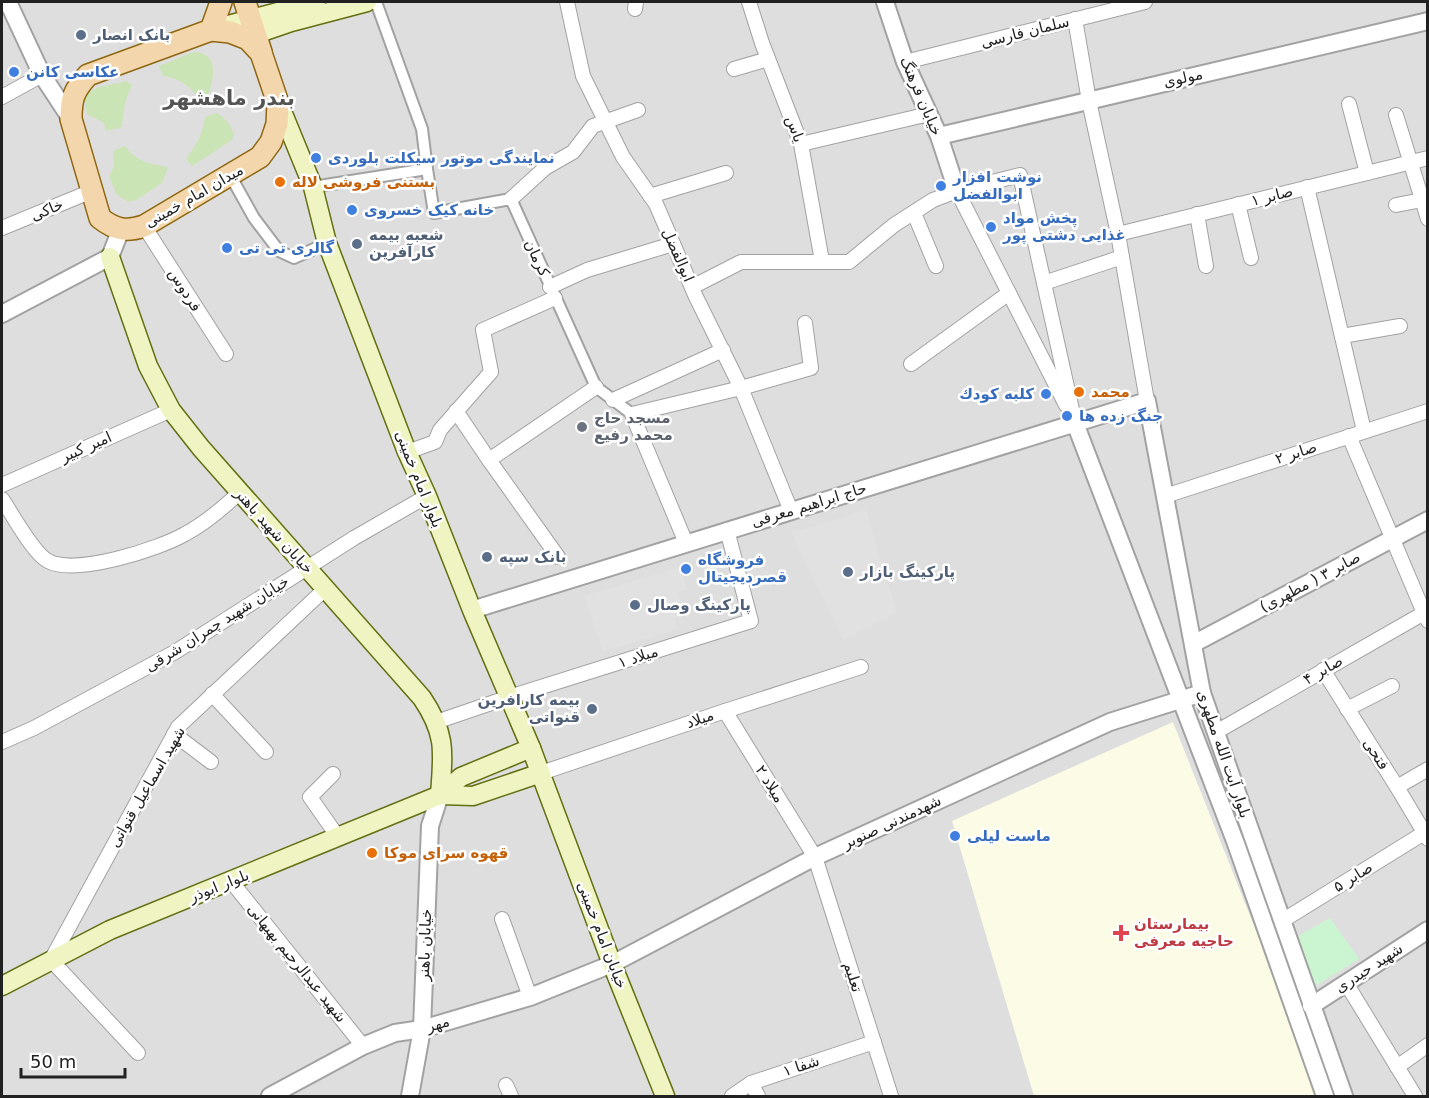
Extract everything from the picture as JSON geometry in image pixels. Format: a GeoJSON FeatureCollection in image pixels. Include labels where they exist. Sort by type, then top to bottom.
{"type":"FeatureCollection","features":[{"type":"Feature","properties":{"kind":"main road"},"geometry":{"type":"LineString","coordinates":[[211,30],[221,2]]}},
{"type":"Feature","properties":{"kind":"main road"},"geometry":{"type":"LineString","coordinates":[[211,30],[230,32],[248,39],[253,27],[316,2]]}},
{"type":"Feature","properties":{"kind":"main road"},"geometry":{"type":"LineString","coordinates":[[121,229],[100,218],[71,119],[71,103],[77,87],[88,75],[211,30],[291,22],[367,2]]}},
{"type":"Feature","properties":{"kind":"main road","name":"میدان امام خمینی"},"geometry":{"type":"LineString","coordinates":[[121,229],[133,230],[144,226],[260,158],[271,142],[277,124],[278,103],[253,27]]}},
{"type":"Feature","properties":{"kind":"main road","name":"بلوار امام خمینی"},"geometry":{"type":"LineString","coordinates":[[278,103],[312,184],[327,243],[407,452],[541,772]]}},
{"type":"Feature","properties":{"kind":"main road","name":"خیابان شهید باهنر"},"geometry":{"type":"LineString","coordinates":[[110,256],[148,366],[171,410],[201,448],[422,698],[433,714],[440,731],[443,750],[441,795]]}},
{"type":"Feature","properties":{"kind":"main road"},"geometry":{"type":"LineString","coordinates":[[441,795],[460,777],[531,748]]}},
{"type":"Feature","properties":{"kind":"main road"},"geometry":{"type":"LineString","coordinates":[[441,795],[473,796],[541,772]]}},
{"type":"Feature","properties":{"kind":"main road","name":"خیابان امام خمینی"},"geometry":{"type":"LineString","coordinates":[[541,772],[612,964],[665,1096]]}},
{"type":"Feature","properties":{"kind":"main road","name":"بلوار ابوذر"},"geometry":{"type":"LineString","coordinates":[[2,986],[110,930],[441,795]]}},
{"type":"Feature","properties":{"kind":"street"},"geometry":{"type":"LineString","coordinates":[[8,2],[42,75],[71,119]]}},
{"type":"Feature","properties":{"kind":"street"},"geometry":{"type":"LineString","coordinates":[[376,2],[422,129],[434,213],[511,199],[545,168],[573,152],[593,126],[638,110]]}},
{"type":"Feature","properties":{"kind":"street","name":"ابوالفضل"},"geometry":{"type":"LineString","coordinates":[[567,2],[583,76],[623,157],[656,204],[692,287],[741,388],[790,511]]}},
{"type":"Feature","properties":{"kind":"street","name":"یاس"},"geometry":{"type":"LineString","coordinates":[[749,2],[801,144],[822,261]]}},
{"type":"Feature","properties":{"kind":"street","name":"خیابان فرهنگ"},"geometry":{"type":"LineString","coordinates":[[885,2],[905,62],[939,136],[957,191]]}},
{"type":"Feature","properties":{"kind":"street","name":"سلمان فارسی"},"geometry":{"type":"LineString","coordinates":[[905,62],[1145,2]]}},
{"type":"Feature","properties":{"kind":"street"},"geometry":{"type":"LineString","coordinates":[[1075,19],[1089,101],[1118,234],[1147,401]]}},
{"type":"Feature","properties":{"kind":"street","name":"مولوی"},"geometry":{"type":"LineString","coordinates":[[939,136],[1428,21]]}},
{"type":"Feature","properties":{"kind":"street"},"geometry":{"type":"LineString","coordinates":[[734,69],[768,59]]}},
{"type":"Feature","properties":{"kind":"street"},"geometry":{"type":"LineString","coordinates":[[2,97],[42,75]]}},
{"type":"Feature","properties":{"kind":"street"},"geometry":{"type":"LineString","coordinates":[[1349,104],[1367,173]]}},
{"type":"Feature","properties":{"kind":"street"},"geometry":{"type":"LineString","coordinates":[[801,144],[929,114]]}},
{"type":"Feature","properties":{"kind":"street"},"geometry":{"type":"LineString","coordinates":[[1396,115],[1428,219]]}},
{"type":"Feature","properties":{"kind":"street","name":"صابر ۱"},"geometry":{"type":"LineString","coordinates":[[1118,234],[1428,158]]}},
{"type":"Feature","properties":{"kind":"street"},"geometry":{"type":"LineString","coordinates":[[312,184],[427,168]]}},
{"type":"Feature","properties":{"kind":"street"},"geometry":{"type":"LineString","coordinates":[[650,196],[726,173]]}},
{"type":"Feature","properties":{"kind":"street"},"geometry":{"type":"LineString","coordinates":[[230,175],[254,218],[279,251],[294,258],[327,243]]}},
{"type":"Feature","properties":{"kind":"street"},"geometry":{"type":"LineString","coordinates":[[692,287],[741,262],[849,262],[894,225],[933,200],[957,191],[1020,175],[1075,423]]}},
{"type":"Feature","properties":{"kind":"street"},"geometry":{"type":"LineString","coordinates":[[1307,187],[1364,431]]}},
{"type":"Feature","properties":{"kind":"street","name":"خاکی"},"geometry":{"type":"LineString","coordinates":[[2,228],[93,191]]}},
{"type":"Feature","properties":{"kind":"street"},"geometry":{"type":"LineString","coordinates":[[957,191],[1075,423]]}},
{"type":"Feature","properties":{"kind":"street","name":"کرمان"},"geometry":{"type":"LineString","coordinates":[[511,199],[596,387],[632,414]]}},
{"type":"Feature","properties":{"kind":"street"},"geometry":{"type":"LineString","coordinates":[[1396,205],[1422,200]]}},
{"type":"Feature","properties":{"kind":"street"},"geometry":{"type":"LineString","coordinates":[[1238,204],[1251,258]]}},
{"type":"Feature","properties":{"kind":"street"},"geometry":{"type":"LineString","coordinates":[[914,213],[936,266]]}},
{"type":"Feature","properties":{"kind":"street"},"geometry":{"type":"LineString","coordinates":[[1197,214],[1206,266]]}},
{"type":"Feature","properties":{"kind":"street","name":"فردوس"},"geometry":{"type":"LineString","coordinates":[[144,226],[226,354]]}},
{"type":"Feature","properties":{"kind":"street"},"geometry":{"type":"LineString","coordinates":[[2,314],[110,256],[121,229]]}},
{"type":"Feature","properties":{"kind":"street"},"geometry":{"type":"LineString","coordinates":[[407,452],[435,442],[440,430],[491,372],[483,330],[553,292],[587,270],[673,244]]}},
{"type":"Feature","properties":{"kind":"street"},"geometry":{"type":"LineString","coordinates":[[1044,283],[1122,257]]}},
{"type":"Feature","properties":{"kind":"street"},"geometry":{"type":"LineString","coordinates":[[911,364],[1009,293]]}},
{"type":"Feature","properties":{"kind":"street"},"geometry":{"type":"LineString","coordinates":[[686,543],[632,414],[741,388],[811,368],[805,323]]}},
{"type":"Feature","properties":{"kind":"street"},"geometry":{"type":"LineString","coordinates":[[1342,336],[1400,326]]}},
{"type":"Feature","properties":{"kind":"street"},"geometry":{"type":"LineString","coordinates":[[613,400],[723,350]]}},
{"type":"Feature","properties":{"kind":"street"},"geometry":{"type":"LineString","coordinates":[[489,460],[596,387]]}},
{"type":"Feature","properties":{"kind":"street","name":"حاج ابراهیم معرفی"},"geometry":{"type":"LineString","coordinates":[[472,610],[1147,401]]}},
{"type":"Feature","properties":{"kind":"street","name":"بلوار آیت الله مطهری"},"geometry":{"type":"LineString","coordinates":[[1147,401],[1202,693],[1311,1006],[1325,1096]]}},
{"type":"Feature","properties":{"kind":"street","name":"امیر کبیر"},"geometry":{"type":"LineString","coordinates":[[2,485],[171,410]]}},
{"type":"Feature","properties":{"kind":"street"},"geometry":{"type":"LineString","coordinates":[[456,411],[558,557]]}},
{"type":"Feature","properties":{"kind":"street","name":"صابر ۲"},"geometry":{"type":"LineString","coordinates":[[1165,496],[1428,411]]}},
{"type":"Feature","properties":{"kind":"street","name":"بلوار آیت الله مطهری"},"geometry":{"type":"LineString","coordinates":[[1075,423],[1235,841],[1315,1040],[1344,1096]]}},
{"type":"Feature","properties":{"kind":"street"},"geometry":{"type":"LineString","coordinates":[[1349,436],[1426,617]]}},
{"type":"Feature","properties":{"kind":"street"},"geometry":{"type":"LineString","coordinates":[[2,499],[43,558],[50,562],[75,565],[129,556],[168,542],[186,534],[217,513],[240,492]]}},
{"type":"Feature","properties":{"kind":"street","name":"خیابان شهید چمران شرقی"},"geometry":{"type":"LineString","coordinates":[[2,742],[34,728],[176,652],[354,538],[427,496]]}},
{"type":"Feature","properties":{"kind":"street","name":"صابر ۳ ( مطهری)"},"geometry":{"type":"LineString","coordinates":[[1193,644],[1428,520]]}},
{"type":"Feature","properties":{"kind":"street","name":"میلاد ۱"},"geometry":{"type":"LineString","coordinates":[[436,722],[751,621],[726,530]]}},
{"type":"Feature","properties":{"kind":"street","name":"شهید اسماعیل قنواتی"},"geometry":{"type":"LineString","coordinates":[[51,960],[178,727],[325,589]]}},
{"type":"Feature","properties":{"kind":"street","name":"صابر ۴"},"geometry":{"type":"LineString","coordinates":[[1216,732],[1323,670],[1426,617]]}},
{"type":"Feature","properties":{"kind":"street","name":"میلاد"},"geometry":{"type":"LineString","coordinates":[[541,772],[861,667]]}},
{"type":"Feature","properties":{"kind":"street","name":"فتحی"},"geometry":{"type":"LineString","coordinates":[[1323,670],[1426,836]]}},
{"type":"Feature","properties":{"kind":"street"},"geometry":{"type":"LineString","coordinates":[[1347,709],[1392,686]]}},
{"type":"Feature","properties":{"kind":"street","name":"شهدمندنی صنوبر"},"geometry":{"type":"LineString","coordinates":[[612,964],[815,858],[1110,722],[1202,693]]}},
{"type":"Feature","properties":{"kind":"street"},"geometry":{"type":"LineString","coordinates":[[213,694],[266,752]]}},
{"type":"Feature","properties":{"kind":"street","name":"میلاد ۲"},"geometry":{"type":"LineString","coordinates":[[725,711],[815,858]]}},
{"type":"Feature","properties":{"kind":"street"},"geometry":{"type":"LineString","coordinates":[[174,734],[211,762]]}},
{"type":"Feature","properties":{"kind":"street"},"geometry":{"type":"LineString","coordinates":[[1397,787],[1428,769]]}},
{"type":"Feature","properties":{"kind":"street"},"geometry":{"type":"LineString","coordinates":[[333,774],[310,797],[338,837]]}},
{"type":"Feature","properties":{"kind":"street","name":"خیابان باهنر"},"geometry":{"type":"LineString","coordinates":[[410,1096],[422,1029],[430,826],[441,795]]}},
{"type":"Feature","properties":{"kind":"street","name":"صابر ۵"},"geometry":{"type":"LineString","coordinates":[[1282,921],[1426,836]]}},
{"type":"Feature","properties":{"kind":"street","name":"تعلیم"},"geometry":{"type":"LineString","coordinates":[[815,858],[891,1096]]}},
{"type":"Feature","properties":{"kind":"street","name":"شهید عبدالرحیم بهبهانی"},"geometry":{"type":"LineString","coordinates":[[231,881],[363,1046]]}},
{"type":"Feature","properties":{"kind":"street"},"geometry":{"type":"LineString","coordinates":[[502,918],[530,997]]}},
{"type":"Feature","properties":{"kind":"street","name":"شهید حیدری"},"geometry":{"type":"LineString","coordinates":[[1311,1006],[1428,930]]}},
{"type":"Feature","properties":{"kind":"street"},"geometry":{"type":"LineString","coordinates":[[51,960],[138,1053]]}},
{"type":"Feature","properties":{"kind":"street","name":"مهر"},"geometry":{"type":"LineString","coordinates":[[270,1096],[363,1046],[395,1033],[422,1029],[530,997],[612,964]]}},
{"type":"Feature","properties":{"kind":"street"},"geometry":{"type":"LineString","coordinates":[[1346,983],[1414,1096]]}},
{"type":"Feature","properties":{"kind":"street","name":"شفا ۱"},"geometry":{"type":"LineString","coordinates":[[732,1096],[751,1083],[874,1042]]}},
{"type":"Feature","properties":{"kind":"street"},"geometry":{"type":"LineString","coordinates":[[1397,1067],[1428,1045]]}},
{"type":"Feature","properties":{"kind":"street"},"geometry":{"type":"LineString","coordinates":[[751,1083],[758,1096]]}},
{"type":"Feature","properties":{"kind":"shaded area"},"geometry":{"type":"Polygon","coordinates":[[[2,2],[1427,2],[1427,1096],[2,1096],[2,2]]]}},
{"type":"Feature","properties":{"kind":"shaded area","name":"پارکینگ بازار"},"geometry":{"type":"Polygon","coordinates":[[[866,510],[897,613],[843,640],[791,532],[866,510]]]}},
{"type":"Feature","properties":{"kind":"shaded area","name":"پارکینگ وصال"},"geometry":{"type":"Polygon","coordinates":[[[681,567],[687,590],[678,592],[686,614],[675,619],[677,630],[603,651],[584,596],[681,567]]]}},
{"type":"Feature","properties":{"kind":"shaded area","name":"بیمارستان حاجیه معرفی"},"geometry":{"type":"Polygon","coordinates":[[[1173,722],[1320,1096],[1034,1096],[952,821],[1173,722]]]}},
{"type":"Feature","properties":{"kind":"green space"},"geometry":{"type":"Polygon","coordinates":[[[193,52],[207,56],[211,61],[213,73],[208,95],[198,97],[183,83],[163,76],[159,66],[193,52]]]}},
{"type":"Feature","properties":{"kind":"green space"},"geometry":{"type":"Polygon","coordinates":[[[126,81],[132,85],[125,105],[122,127],[106,131],[104,123],[87,115],[85,99],[87,93],[99,87],[126,81]]]}},
{"type":"Feature","properties":{"kind":"green space"},"geometry":{"type":"Polygon","coordinates":[[[217,113],[231,127],[234,134],[232,140],[192,166],[186,159],[203,129],[205,117],[217,113]]]}},
{"type":"Feature","properties":{"kind":"green space"},"geometry":{"type":"Polygon","coordinates":[[[125,146],[139,159],[168,167],[162,183],[136,200],[128,202],[116,194],[109,176],[114,167],[113,151],[125,146]]]}},
{"type":"Feature","properties":{"kind":"green space"},"geometry":{"type":"Polygon","coordinates":[[[1330,918],[1359,959],[1315,986],[1298,936],[1330,918]]]}},
{"type":"Feature","properties":{"kind":"place","name":"بانک انصار"},"geometry":{"type":"Point","coordinates":[81,35]}},
{"type":"Feature","properties":{"kind":"place","name":"عکاسی کانن"},"geometry":{"type":"Point","coordinates":[14,72]}},
{"type":"Feature","properties":{"kind":"place","name":"نمایندگی موتور سیکلت بلوردی"},"geometry":{"type":"Point","coordinates":[316,158]}},
{"type":"Feature","properties":{"kind":"place","name":"بستنی فروشی لاله"},"geometry":{"type":"Point","coordinates":[280,182]}},
{"type":"Feature","properties":{"kind":"place","name":"نوشت افزار ابوالفضل"},"geometry":{"type":"Point","coordinates":[941,186]}},
{"type":"Feature","properties":{"kind":"place","name":"خانه کیک خسروی"},"geometry":{"type":"Point","coordinates":[352,210]}},
{"type":"Feature","properties":{"kind":"place","name":"پخش مواد غذایی دشتی پور"},"geometry":{"type":"Point","coordinates":[991,227]}},
{"type":"Feature","properties":{"kind":"place","name":"شعبه بیمه کارآفرین"},"geometry":{"type":"Point","coordinates":[357,244]}},
{"type":"Feature","properties":{"kind":"place","name":"گالری تی تی"},"geometry":{"type":"Point","coordinates":[227,248]}},
{"type":"Feature","properties":{"kind":"place","name":"محمد"},"geometry":{"type":"Point","coordinates":[1079,392]}},
{"type":"Feature","properties":{"kind":"place","name":"كلبه كودك"},"geometry":{"type":"Point","coordinates":[1046,394]}},
{"type":"Feature","properties":{"kind":"place","name":"جنگ زده ها"},"geometry":{"type":"Point","coordinates":[1067,416]}},
{"type":"Feature","properties":{"kind":"place","name":"مسجد حاج محمد رفیع"},"geometry":{"type":"Point","coordinates":[582,427]}},
{"type":"Feature","properties":{"kind":"place","name":"بانک سپه"},"geometry":{"type":"Point","coordinates":[487,557]}},
{"type":"Feature","properties":{"kind":"place","name":"فروشگاه قصردیجیتال"},"geometry":{"type":"Point","coordinates":[686,569]}},
{"type":"Feature","properties":{"kind":"place","name":"پارکینگ بازار"},"geometry":{"type":"Point","coordinates":[848,572]}},
{"type":"Feature","properties":{"kind":"place","name":"پارکینگ وصال"},"geometry":{"type":"Point","coordinates":[635,605]}},
{"type":"Feature","properties":{"kind":"place","name":"بیمه کارافرین قنواتی"},"geometry":{"type":"Point","coordinates":[592,709]}},
{"type":"Feature","properties":{"kind":"place","name":"ماست لیلی"},"geometry":{"type":"Point","coordinates":[955,836]}},
{"type":"Feature","properties":{"kind":"place","name":"قهوه سرای موکا"},"geometry":{"type":"Point","coordinates":[372,853]}},
{"type":"Feature","properties":{"kind":"place","name":"بیمارستان حاجیه معرفی"},"geometry":{"type":"Point","coordinates":[1121,933]}},
{"type":"Feature","properties":{"kind":"district","name":"بندر ماهشهر"},"geometry":{"type":"Point","coordinates":[229,98]}}]}
